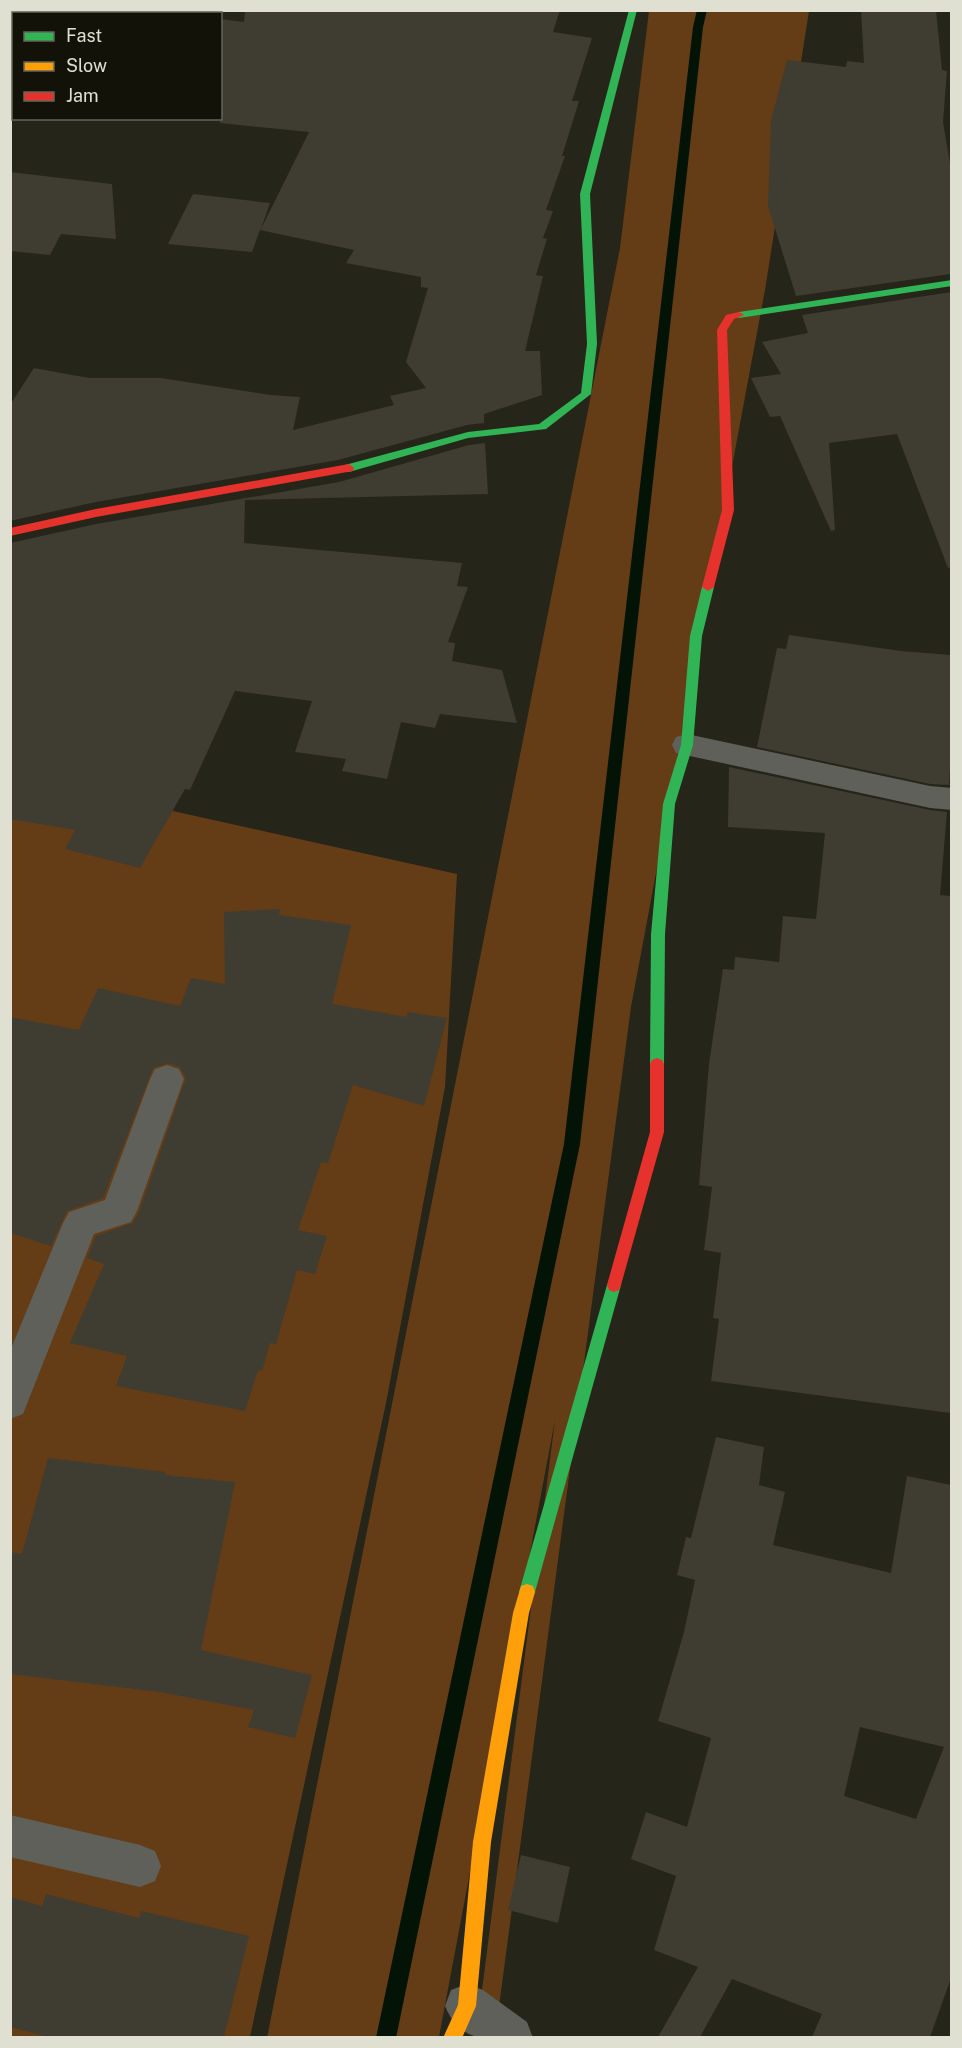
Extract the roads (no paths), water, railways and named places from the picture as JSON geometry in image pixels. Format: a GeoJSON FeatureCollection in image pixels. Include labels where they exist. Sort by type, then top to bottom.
{"type":"FeatureCollection","features":[{"type":"Feature","properties":{"kind":"street"},"geometry":{"type":"LineString","coordinates":[[10,532],[96,513],[339,471],[468,435],[542,426],[586,394],[592,344],[585,194],[633,10]]}},
{"type":"Feature","properties":{"kind":"street"},"geometry":{"type":"LineString","coordinates":[[511,2037],[460,2022],[482,1842],[521,1613],[657,1132],[658,934],[669,804],[687,745],[696,636],[728,510],[722,330],[730,317],[752,312],[951,283]]}},
{"type":"Feature","properties":{"kind":"street"},"geometry":{"type":"LineString","coordinates":[[687,745],[930,797],[951,799]]}},
{"type":"Feature","properties":{"kind":"street"},"geometry":{"type":"LineString","coordinates":[[10,1402],[35,1334],[81,1223],[119,1211],[167,1079]]}},
{"type":"Feature","properties":{"kind":"street"},"geometry":{"type":"LineString","coordinates":[[10,1836],[140,1866]]}},
{"type":"Feature","properties":{"kind":"waterway"},"geometry":{"type":"LineString","coordinates":[[386,2038],[572,1144],[698,27],[702,10]]}}]}
